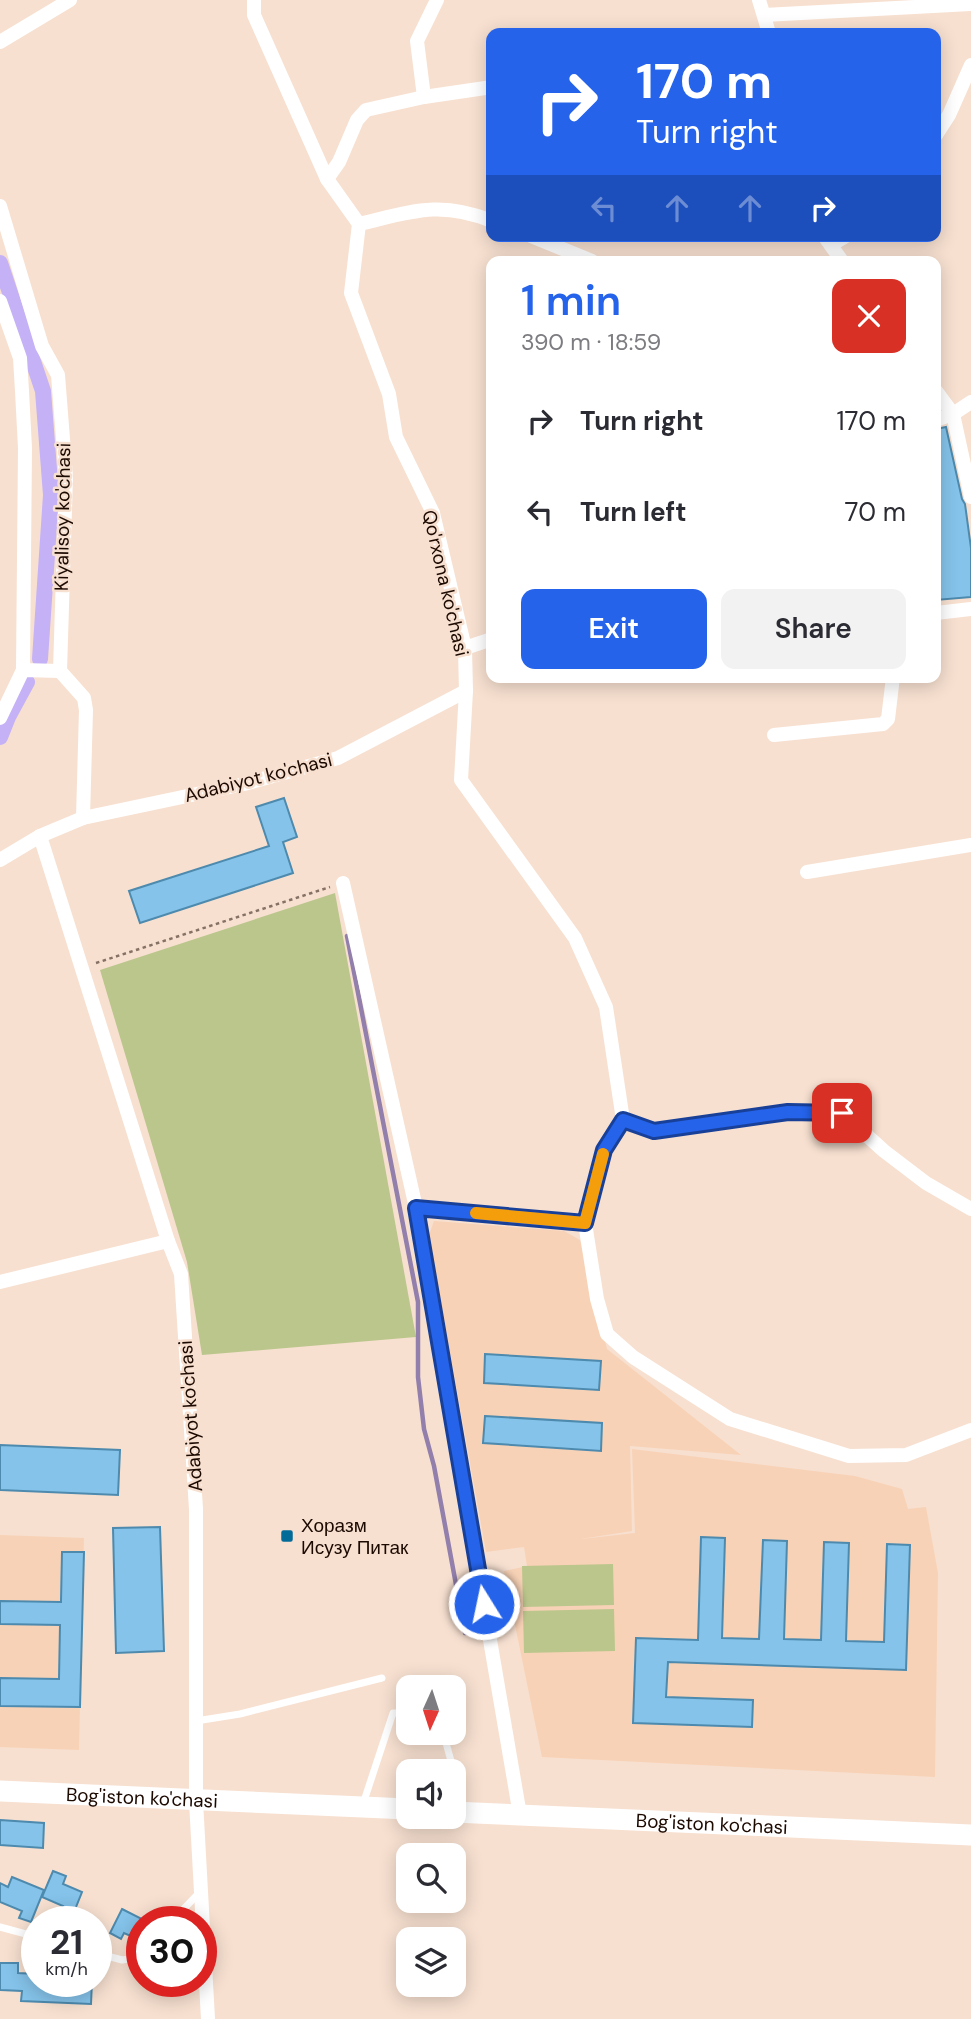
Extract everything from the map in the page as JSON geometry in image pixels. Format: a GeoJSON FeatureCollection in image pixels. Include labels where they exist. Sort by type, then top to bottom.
{"type":"FeatureCollection","features":[{"type":"Feature","properties":{"kind":"main road","name":"Bog'iston ko'chasi"},"geometry":{"type":"LineString","coordinates":[[0,1791],[396,1808]]}},
{"type":"Feature","properties":{"kind":"main road","name":"Bog'iston ko'chasi"},"geometry":{"type":"LineString","coordinates":[[466,1812],[971,1835]]}},
{"type":"Feature","properties":{"kind":"street"},"geometry":{"type":"LineString","coordinates":[[0,42],[70,0]]}},
{"type":"Feature","properties":{"kind":"street"},"geometry":{"type":"LineString","coordinates":[[254,0],[254,15],[327,179],[359,225],[428,208],[472,213],[486,219]]}},
{"type":"Feature","properties":{"kind":"street"},"geometry":{"type":"LineString","coordinates":[[424,97],[417,41],[436,0]]}},
{"type":"Feature","properties":{"kind":"street"},"geometry":{"type":"LineString","coordinates":[[759,0],[768,28]]}},
{"type":"Feature","properties":{"kind":"street"},"geometry":{"type":"LineString","coordinates":[[764,15],[971,4]]}},
{"type":"Feature","properties":{"kind":"street"},"geometry":{"type":"LineString","coordinates":[[941,127],[971,65]]}},
{"type":"Feature","properties":{"kind":"street"},"geometry":{"type":"LineString","coordinates":[[327,179],[339,162],[357,121],[366,110],[424,97],[486,88]]}},
{"type":"Feature","properties":{"kind":"street","name":"Kiyalisoy ko'chasi"},"geometry":{"type":"LineString","coordinates":[[0,206],[42,346],[58,375],[66,477],[60,671]]}},
{"type":"Feature","properties":{"kind":"street","name":"Qo'rxona ko'chasi"},"geometry":{"type":"LineString","coordinates":[[359,225],[351,293],[389,394],[396,438],[433,513],[465,648],[466,691],[461,780],[575,938],[606,1007],[623,1120]]}},
{"type":"Feature","properties":{"kind":"street"},"geometry":{"type":"LineString","coordinates":[[545,242],[577,256]]}},
{"type":"Feature","properties":{"kind":"street","name":"Kiyalisoy ko'chasi"},"geometry":{"type":"LineString","coordinates":[[0,300],[20,358],[25,449],[23,670],[0,718]]}},
{"type":"Feature","properties":{"kind":"street"},"geometry":{"type":"LineString","coordinates":[[941,398],[953,414],[971,497]]}},
{"type":"Feature","properties":{"kind":"street"},"geometry":{"type":"LineString","coordinates":[[941,418],[971,402]]}},
{"type":"Feature","properties":{"kind":"street"},"geometry":{"type":"LineString","coordinates":[[941,613],[971,610]]}},
{"type":"Feature","properties":{"kind":"street"},"geometry":{"type":"LineString","coordinates":[[465,648],[486,641]]}},
{"type":"Feature","properties":{"kind":"street"},"geometry":{"type":"LineString","coordinates":[[23,670],[60,671],[84,698],[83,818]]}},
{"type":"Feature","properties":{"kind":"street"},"geometry":{"type":"LineString","coordinates":[[774,735],[883,724],[888,719],[892,683]]}},
{"type":"Feature","properties":{"kind":"street","name":"Adabiyot ko'chasi"},"geometry":{"type":"LineString","coordinates":[[0,860],[40,836],[83,818],[244,784],[338,758],[466,691]]}},
{"type":"Feature","properties":{"kind":"street","name":"Adabiyot ko'chasi"},"geometry":{"type":"LineString","coordinates":[[40,836],[168,1241],[181,1274],[196,1509],[197,1801],[208,2019]]}},
{"type":"Feature","properties":{"kind":"street"},"geometry":{"type":"LineString","coordinates":[[807,872],[971,845]]}},
{"type":"Feature","properties":{"kind":"street"},"geometry":{"type":"LineString","coordinates":[[343,883],[416,1208],[520,1815]]}},
{"type":"Feature","properties":{"kind":"street"},"geometry":{"type":"LineString","coordinates":[[971,1209],[926,1183],[884,1151],[842,1113],[788,1112],[654,1131],[623,1120],[604,1150],[585,1223],[597,1299],[607,1334],[633,1357],[730,1419],[849,1456],[906,1455],[971,1430]]}},
{"type":"Feature","properties":{"kind":"street"},"geometry":{"type":"LineString","coordinates":[[416,1208],[585,1223]]}},
{"type":"Feature","properties":{"kind":"street"},"geometry":{"type":"LineString","coordinates":[[0,1282],[168,1241]]}},
{"type":"Feature","properties":{"kind":"lane"},"geometry":{"type":"LineString","coordinates":[[196,1721],[240,1714],[382,1678]]}},
{"type":"Feature","properties":{"kind":"lane"},"geometry":{"type":"LineString","coordinates":[[362,1806],[393,1713],[396,1713]]}},
{"type":"Feature","properties":{"kind":"lane"},"geometry":{"type":"LineString","coordinates":[[186,1906],[201,1890]]}},
{"type":"Feature","properties":{"kind":"lane"},"geometry":{"type":"LineString","coordinates":[[0,1927],[21,1933]]}},
{"type":"Feature","properties":{"kind":"path"},"geometry":{"type":"LineString","coordinates":[[82,967],[343,883]]}},
{"type":"Feature","properties":{"kind":"shaded area"},"geometry":{"type":"Polygon","coordinates":[[[434,1221],[564,1231],[580,1240],[607,1349],[741,1455],[630,1446],[632,1531],[581,1539],[635,1533],[632,1449],[855,1476],[902,1489],[908,1509],[926,1507],[938,1573],[935,1777],[542,1757],[504,1571],[527,1566],[524,1547],[486,1552],[429,1235],[434,1221]]]}},
{"type":"Feature","properties":{"kind":"shaded area"},"geometry":{"type":"Polygon","coordinates":[[[0,1535],[84,1538],[79,1750],[0,1747],[0,1535]]]}},
{"type":"Feature","properties":{"kind":"green space"},"geometry":{"type":"Polygon","coordinates":[[[335,893],[416,1337],[202,1355],[187,1262],[100,970],[335,893]]]}},
{"type":"Feature","properties":{"kind":"green space"},"geometry":{"type":"Polygon","coordinates":[[[613,1564],[614,1605],[523,1607],[522,1566],[613,1564]]]}},
{"type":"Feature","properties":{"kind":"green space"},"geometry":{"type":"Polygon","coordinates":[[[614,1609],[615,1651],[524,1653],[523,1611],[614,1609]]]}},
{"type":"Feature","properties":{"kind":"building"},"geometry":{"type":"Polygon","coordinates":[[[946,427],[965,504],[971,548],[971,597],[941,600],[941,428],[946,427]]]}},
{"type":"Feature","properties":{"kind":"building"},"geometry":{"type":"Polygon","coordinates":[[[284,798],[297,837],[283,842],[293,873],[140,923],[129,891],[269,846],[256,807],[284,798]]]}},
{"type":"Feature","properties":{"kind":"building"},"geometry":{"type":"Polygon","coordinates":[[[485,1354],[601,1361],[599,1390],[484,1383],[485,1354]]]}},
{"type":"Feature","properties":{"kind":"building"},"geometry":{"type":"Polygon","coordinates":[[[485,1416],[602,1423],[601,1451],[483,1443],[485,1416]]]}},
{"type":"Feature","properties":{"kind":"building"},"geometry":{"type":"Polygon","coordinates":[[[0,1445],[120,1450],[118,1495],[0,1490],[0,1445]]]}},
{"type":"Feature","properties":{"kind":"building"},"geometry":{"type":"Polygon","coordinates":[[[160,1527],[164,1651],[116,1653],[113,1528],[160,1527]]]}},
{"type":"Feature","properties":{"kind":"building"},"geometry":{"type":"Polygon","coordinates":[[[701,1537],[725,1538],[722,1638],[759,1639],[763,1540],[787,1541],[784,1639],[821,1640],[824,1542],[849,1543],[846,1641],[884,1642],[887,1544],[910,1545],[906,1670],[668,1662],[666,1697],[753,1700],[752,1727],[633,1723],[636,1638],[698,1640],[701,1537]]]}},
{"type":"Feature","properties":{"kind":"building"},"geometry":{"type":"Polygon","coordinates":[[[62,1552],[84,1552],[80,1707],[0,1706],[0,1678],[59,1679],[60,1625],[0,1624],[0,1601],[61,1602],[62,1552]]]}},
{"type":"Feature","properties":{"kind":"building"},"geometry":{"type":"Polygon","coordinates":[[[0,1820],[44,1823],[43,1848],[0,1845],[0,1820]]]}},
{"type":"Feature","properties":{"kind":"building"},"geometry":{"type":"Polygon","coordinates":[[[53,1871],[66,1876],[63,1884],[82,1892],[76,1906],[63,1906],[42,1897],[53,1871]]]}},
{"type":"Feature","properties":{"kind":"building"},"geometry":{"type":"Polygon","coordinates":[[[12,1877],[44,1890],[38,1906],[21,1906],[21,1911],[0,1902],[0,1883],[8,1887],[12,1877]]]}},
{"type":"Feature","properties":{"kind":"building"},"geometry":{"type":"Polygon","coordinates":[[[122,1909],[126,1911],[126,1934],[121,1939],[112,1934],[122,1909]]]}},
{"type":"Feature","properties":{"kind":"building"},"geometry":{"type":"Polygon","coordinates":[[[0,1963],[18,1963],[21,1991],[0,1990],[0,1963]]]}},
{"type":"Feature","properties":{"kind":"building"},"geometry":{"type":"Polygon","coordinates":[[[21,1997],[91,1997],[91,2004],[21,2001],[21,1997]]]}},
{"type":"Feature","properties":{"kind":"waterway"},"geometry":{"type":"LineString","coordinates":[[0,263],[43,391],[51,495],[40,659]]}},
{"type":"Feature","properties":{"kind":"waterway"},"geometry":{"type":"LineString","coordinates":[[0,737],[27,682]]}},
{"type":"Feature","properties":{"kind":"waterway"},"geometry":{"type":"LineString","coordinates":[[347,936],[418,1302],[418,1377],[424,1429],[434,1466],[465,1633]]}},
{"type":"Feature","properties":{"kind":"slow traffic"},"geometry":{"type":"LineString","coordinates":[[476,1213],[585,1223],[603,1154]]}},
{"type":"Feature","properties":{"kind":"place","name":"Хоразм Исузу Питак"},"geometry":{"type":"Point","coordinates":[287,1536]}},
{"type":"Feature","properties":{"kind":"route"},"geometry":{"type":"LineString","coordinates":[[484,1604],[416,1208],[585,1223],[604,1150],[623,1120],[654,1131],[788,1112],[842,1113]]}}]}
